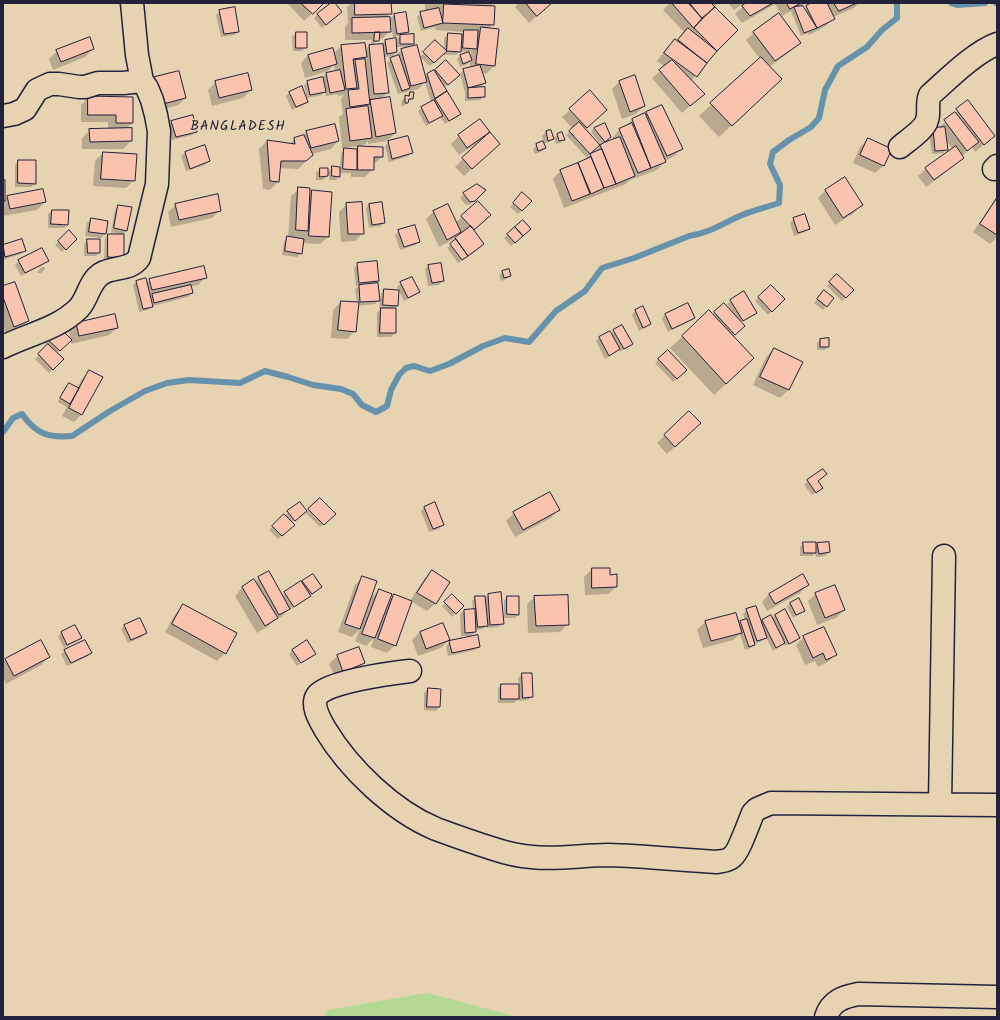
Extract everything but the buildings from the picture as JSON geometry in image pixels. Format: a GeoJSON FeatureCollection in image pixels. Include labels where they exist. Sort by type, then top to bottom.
{"type":"FeatureCollection","features":[{"type":"Feature","properties":{"kind":"street"},"geometry":{"type":"LineString","coordinates":[[3,347],[62,322],[80,306],[94,281],[99,276],[106,271],[135,264],[139,258],[155,198],[159,159],[159,131],[156,115],[147,88],[142,81],[137,55],[132,3]]}},
{"type":"Feature","properties":{"kind":"street"},"geometry":{"type":"LineString","coordinates":[[900,147],[924,125],[927,120],[928,100],[930,95],[966,63],[991,46],[997,44]]}},
{"type":"Feature","properties":{"kind":"street"},"geometry":{"type":"LineString","coordinates":[[3,116],[14,114],[25,109],[37,90],[50,84],[80,87],[98,83],[142,81]]}},
{"type":"Feature","properties":{"kind":"street"},"geometry":{"type":"LineString","coordinates":[[940,804],[944,556]]}},
{"type":"Feature","properties":{"kind":"street"},"geometry":{"type":"LineString","coordinates":[[410,671],[373,676],[320,692],[316,697],[315,703],[320,722],[334,743],[365,780],[403,810],[436,829],[515,855],[548,858],[607,855],[717,862],[725,861],[733,857],[737,851],[752,813],[757,809],[772,803],[997,805]]}},
{"type":"Feature","properties":{"kind":"street"},"geometry":{"type":"LineString","coordinates":[[826,1017],[832,1005],[837,1001],[858,994],[997,997]]}},
{"type":"Feature","properties":{"kind":"green space"},"geometry":{"type":"Polygon","coordinates":[[[427,993],[518,1017],[324,1017],[327,1010],[427,993]]]}},
{"type":"Feature","properties":{"kind":"waterway"},"geometry":{"type":"LineString","coordinates":[[3,432],[13,418],[22,414],[32,426],[43,433],[56,436],[72,436],[110,411],[145,391],[167,383],[189,380],[240,383],[265,371],[313,385],[341,389],[353,394],[362,405],[376,412],[387,406],[391,390],[399,375],[406,368],[414,366],[430,371],[449,364],[483,346],[505,338],[529,342],[556,311],[585,291],[602,268],[634,258],[689,236],[703,233],[747,213],[779,203],[780,185],[770,164],[773,152],[789,140],[811,127],[819,118],[825,90],[838,66],[867,47],[882,30],[897,18],[897,3]]}},
{"type":"Feature","properties":{"kind":"waterway"},"geometry":{"type":"LineString","coordinates":[[951,3],[958,5],[985,3]]}},
{"type":"Feature","properties":{"kind":"district","name":"BANGLADESH"},"geometry":{"type":"Point","coordinates":[238,128]}}]}
